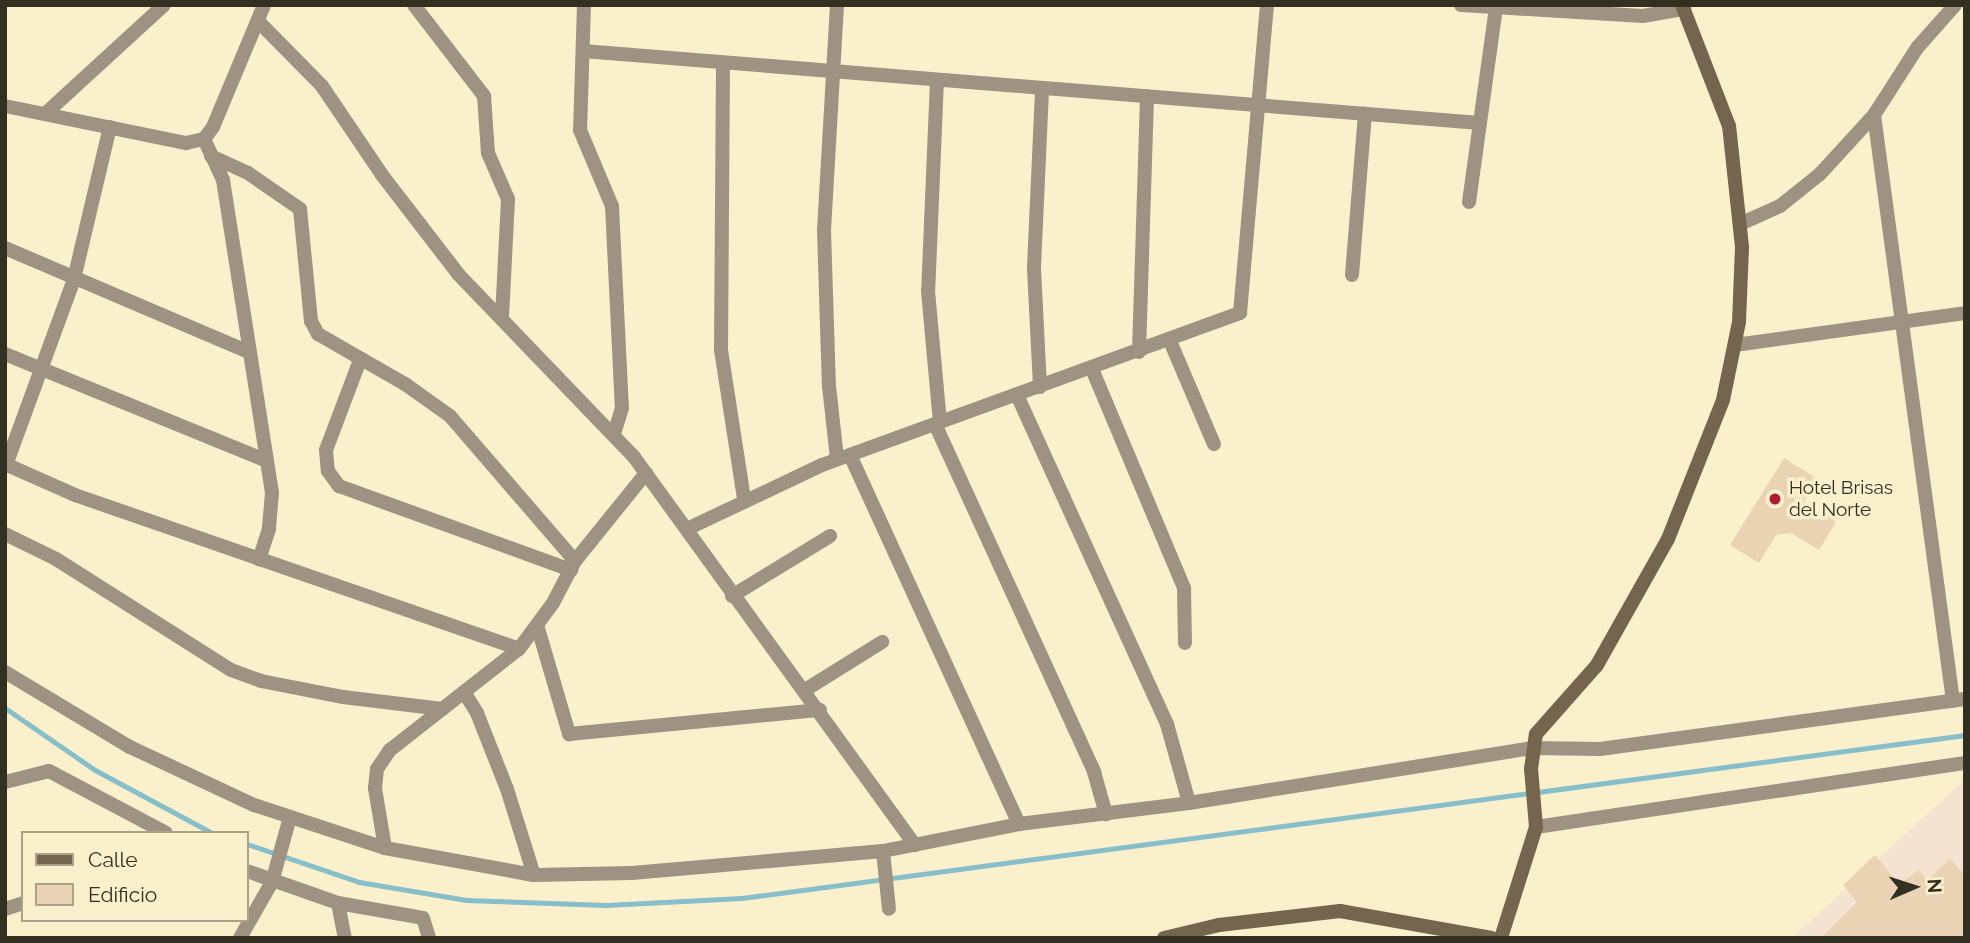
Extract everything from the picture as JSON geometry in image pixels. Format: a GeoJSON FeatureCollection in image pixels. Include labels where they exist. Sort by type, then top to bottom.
{"type":"FeatureCollection","features":[{"type":"Feature","properties":{"kind":"street"},"geometry":{"type":"LineString","coordinates":[[45,114],[164,5]]}},
{"type":"Feature","properties":{"kind":"street"},"geometry":{"type":"LineString","coordinates":[[7,110],[45,114],[186,142],[204,139],[214,127],[264,5]]}},
{"type":"Feature","properties":{"kind":"street"},"geometry":{"type":"LineString","coordinates":[[414,5],[484,96],[488,153],[508,199],[502,317]]}},
{"type":"Feature","properties":{"kind":"street"},"geometry":{"type":"LineString","coordinates":[[584,5],[580,131],[612,206],[622,408],[614,434]]}},
{"type":"Feature","properties":{"kind":"street"},"geometry":{"type":"LineString","coordinates":[[836,5],[824,230],[829,386],[844,457],[1019,824]]}},
{"type":"Feature","properties":{"kind":"street"},"geometry":{"type":"LineString","coordinates":[[687,529],[744,499],[844,457],[1170,341],[1240,313],[1267,5]]}},
{"type":"Feature","properties":{"kind":"street"},"geometry":{"type":"LineString","coordinates":[[1461,5],[1643,16],[1683,7],[1729,126],[1740,224],[1740,322],[1723,400],[1668,539],[1597,665],[1550,713],[1532,748],[1535,820],[1501,938]]}},
{"type":"Feature","properties":{"kind":"street"},"geometry":{"type":"LineString","coordinates":[[1740,224],[1780,206],[1820,174],[1874,115],[1917,48],[1955,5]]}},
{"type":"Feature","properties":{"kind":"street"},"geometry":{"type":"LineString","coordinates":[[1469,202],[1496,7]]}},
{"type":"Feature","properties":{"kind":"street"},"geometry":{"type":"LineString","coordinates":[[258,20],[322,86],[382,175],[443,255],[614,434],[646,474],[732,596],[820,710],[915,845]]}},
{"type":"Feature","properties":{"kind":"street"},"geometry":{"type":"LineString","coordinates":[[583,51],[1480,123]]}},
{"type":"Feature","properties":{"kind":"street"},"geometry":{"type":"LineString","coordinates":[[723,63],[721,350],[744,499]]}},
{"type":"Feature","properties":{"kind":"street"},"geometry":{"type":"LineString","coordinates":[[937,79],[928,291],[938,423],[1094,772],[1107,814]]}},
{"type":"Feature","properties":{"kind":"street"},"geometry":{"type":"LineString","coordinates":[[1040,387],[1034,267],[1042,88]]}},
{"type":"Feature","properties":{"kind":"street"},"geometry":{"type":"LineString","coordinates":[[1139,352],[1147,96]]}},
{"type":"Feature","properties":{"kind":"street"},"geometry":{"type":"LineString","coordinates":[[1352,275],[1365,114]]}},
{"type":"Feature","properties":{"kind":"street"},"geometry":{"type":"LineString","coordinates":[[5,672],[130,747],[290,817],[385,848],[534,875],[632,873],[883,851],[1019,824],[1189,803],[1532,748],[1600,749],[1959,700],[1874,115]]}},
{"type":"Feature","properties":{"kind":"street"},"geometry":{"type":"LineString","coordinates":[[110,127],[74,279],[6,465],[75,495],[519,649]]}},
{"type":"Feature","properties":{"kind":"street"},"geometry":{"type":"LineString","coordinates":[[204,139],[223,180],[272,493],[269,528],[259,559]]}},
{"type":"Feature","properties":{"kind":"street"},"geometry":{"type":"LineString","coordinates":[[211,156],[248,173],[300,209],[311,321],[330,345],[405,384],[450,416],[573,566]]}},
{"type":"Feature","properties":{"kind":"street"},"geometry":{"type":"LineString","coordinates":[[5,248],[249,352]]}},
{"type":"Feature","properties":{"kind":"street"},"geometry":{"type":"LineString","coordinates":[[1735,345],[1965,313]]}},
{"type":"Feature","properties":{"kind":"street"},"geometry":{"type":"LineString","coordinates":[[1170,341],[1214,444]]}},
{"type":"Feature","properties":{"kind":"street"},"geometry":{"type":"LineString","coordinates":[[5,354],[267,461]]}},
{"type":"Feature","properties":{"kind":"street"},"geometry":{"type":"LineString","coordinates":[[360,360],[327,450],[328,471],[339,486],[573,566]]}},
{"type":"Feature","properties":{"kind":"street"},"geometry":{"type":"LineString","coordinates":[[1092,369],[1184,588],[1185,643]]}},
{"type":"Feature","properties":{"kind":"street"},"geometry":{"type":"LineString","coordinates":[[1017,395],[1167,724],[1189,803]]}},
{"type":"Feature","properties":{"kind":"street"},"geometry":{"type":"LineString","coordinates":[[385,848],[375,788],[377,769],[390,750],[519,649],[573,566],[646,474]]}},
{"type":"Feature","properties":{"kind":"street"},"geometry":{"type":"LineString","coordinates":[[5,534],[56,559],[231,670],[261,681],[343,697],[442,709]]}},
{"type":"Feature","properties":{"kind":"street"},"geometry":{"type":"LineString","coordinates":[[732,596],[830,536]]}},
{"type":"Feature","properties":{"kind":"street"},"geometry":{"type":"LineString","coordinates":[[537,625],[569,734],[820,710]]}},
{"type":"Feature","properties":{"kind":"street"},"geometry":{"type":"LineString","coordinates":[[805,690],[882,642]]}},
{"type":"Feature","properties":{"kind":"street"},"geometry":{"type":"LineString","coordinates":[[464,692],[478,713],[507,789],[534,875]]}},
{"type":"Feature","properties":{"kind":"street"},"geometry":{"type":"LineString","coordinates":[[1535,820],[1965,763]]}},
{"type":"Feature","properties":{"kind":"street"},"geometry":{"type":"LineString","coordinates":[[5,782],[49,771],[142,828]]}},
{"type":"Feature","properties":{"kind":"street"},"geometry":{"type":"LineString","coordinates":[[240,938],[272,882],[290,817]]}},
{"type":"Feature","properties":{"kind":"street"},"geometry":{"type":"LineString","coordinates":[[883,851],[889,909]]}},
{"type":"Feature","properties":{"kind":"street"},"geometry":{"type":"LineString","coordinates":[[248,871],[338,903],[423,918],[429,938]]}},
{"type":"Feature","properties":{"kind":"street"},"geometry":{"type":"LineString","coordinates":[[338,903],[345,938]]}},
{"type":"Feature","properties":{"kind":"street"},"geometry":{"type":"LineString","coordinates":[[1164,938],[1219,925],[1340,911],[1438,925],[1492,938]]}},
{"type":"Feature","properties":{"kind":"shaded area"},"geometry":{"type":"Polygon","coordinates":[[[1965,780],[1965,938],[1792,938],[1963,781],[1965,780]]]}},
{"type":"Feature","properties":{"kind":"building","name":"Hotel Brisas del Norte"},"geometry":{"type":"Polygon","coordinates":[[[1784,458],[1818,479],[1804,501],[1837,521],[1819,550],[1791,533],[1776,535],[1759,563],[1730,545],[1784,458]]]}},
{"type":"Feature","properties":{"kind":"building"},"geometry":{"type":"Polygon","coordinates":[[[1875,855],[1899,884],[1919,870],[1927,880],[1950,859],[1965,875],[1965,938],[1821,938],[1857,902],[1843,885],[1875,855]]]}},
{"type":"Feature","properties":{"kind":"waterway"},"geometry":{"type":"LineString","coordinates":[[5,708],[95,770],[208,831]]}},
{"type":"Feature","properties":{"kind":"waterway"},"geometry":{"type":"LineString","coordinates":[[248,844],[359,882],[466,900],[606,905],[742,898],[1965,735]]}},
{"type":"Feature","properties":{"kind":"place","name":"Hotel Brisas del Norte"},"geometry":{"type":"Point","coordinates":[1775,499]}}]}
